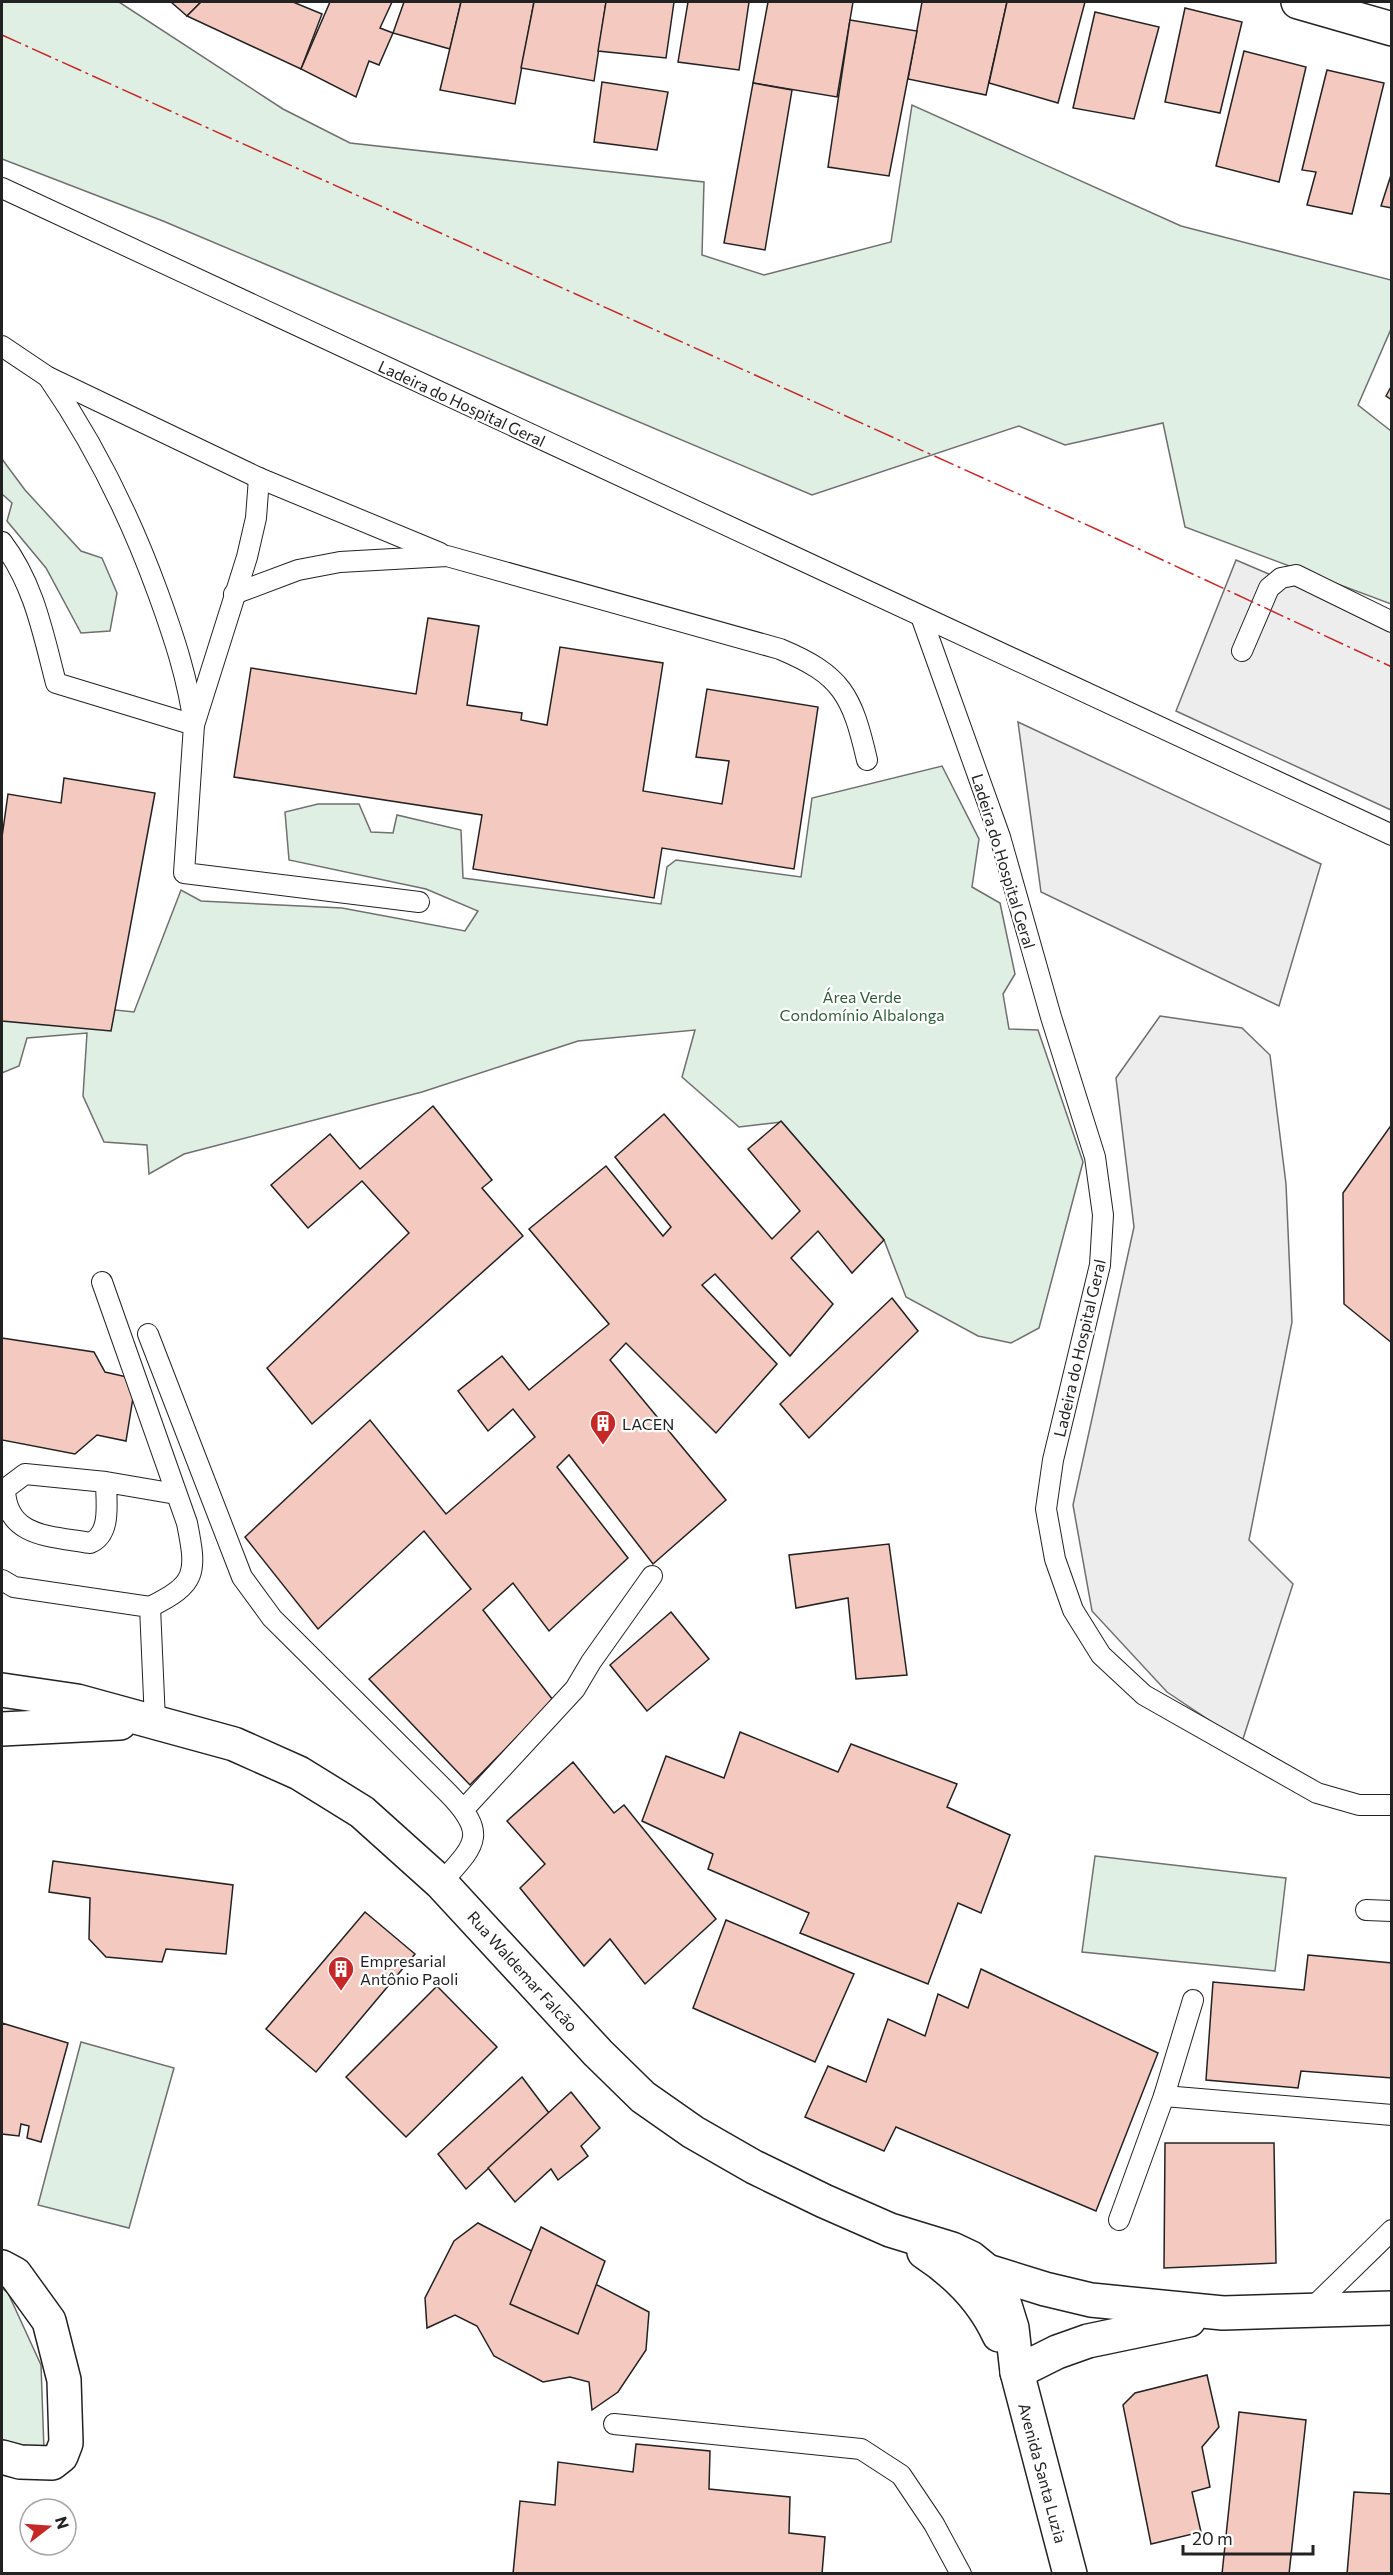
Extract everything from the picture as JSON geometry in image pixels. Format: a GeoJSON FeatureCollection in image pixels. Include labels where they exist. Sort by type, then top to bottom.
{"type":"FeatureCollection","features":[{"type":"Feature","properties":{"kind":"street"},"geometry":{"type":"LineString","coordinates":[[1298,2],[1392,29]]}},
{"type":"Feature","properties":{"kind":"street","name":"Rua Waldemar Falcão"},"geometry":{"type":"LineString","coordinates":[[2,1690],[77,1701],[234,1744],[299,1773],[362,1812],[441,1883],[598,2053],[643,2097],[693,2132],[754,2167],[824,2201],[890,2230],[952,2249],[970,2258],[987,2271],[1091,2300],[1223,2313],[1392,2308]]}},
{"type":"Feature","properties":{"kind":"street","name":"Rua Waldemar Falcão"},"geometry":{"type":"LineString","coordinates":[[2,1729],[155,1721]]}},
{"type":"Feature","properties":{"kind":"street","name":"Rua Waldemar Falcão"},"geometry":{"type":"LineString","coordinates":[[890,2230],[945,2265],[960,2279],[995,2326],[1017,2372]]}},
{"type":"Feature","properties":{"kind":"street"},"geometry":{"type":"LineString","coordinates":[[2,2267],[15,2274],[49,2321],[64,2380],[66,2443],[61,2456],[52,2463],[20,2462],[2,2457]]}},
{"type":"Feature","properties":{"kind":"street","name":"Rua Waldemar Falcão"},"geometry":{"type":"LineString","coordinates":[[987,2271],[1003,2299],[1012,2328],[1017,2372]]}},
{"type":"Feature","properties":{"kind":"street","name":"Rua Waldemar Falcão"},"geometry":{"type":"LineString","coordinates":[[1017,2372],[1057,2352],[1088,2341],[1223,2313]]}},
{"type":"Feature","properties":{"kind":"street","name":"Avenida Santa Luzia"},"geometry":{"type":"LineString","coordinates":[[1017,2372],[1070,2574]]}},
{"type":"Feature","properties":{"kind":"lane","name":"Ladeira do Hospital Geral"},"geometry":{"type":"LineString","coordinates":[[2,188],[922,619],[1086,691],[1392,836]]}},
{"type":"Feature","properties":{"kind":"lane"},"geometry":{"type":"LineString","coordinates":[[2,346],[48,377],[259,478],[447,556],[780,649],[813,663],[843,689],[859,725],[867,760]]}},
{"type":"Feature","properties":{"kind":"lane"},"geometry":{"type":"LineString","coordinates":[[48,377],[81,424],[123,504],[144,552],[181,658],[189,688],[194,725],[184,873],[419,902]]}},
{"type":"Feature","properties":{"kind":"lane"},"geometry":{"type":"LineString","coordinates":[[194,725],[234,594],[248,557],[254,528],[259,478]]}},
{"type":"Feature","properties":{"kind":"lane"},"geometry":{"type":"LineString","coordinates":[[2,542],[25,579],[35,605],[56,683],[194,725]]}},
{"type":"Feature","properties":{"kind":"lane"},"geometry":{"type":"LineString","coordinates":[[234,594],[298,570],[340,562],[447,556]]}},
{"type":"Feature","properties":{"kind":"lane"},"geometry":{"type":"LineString","coordinates":[[1242,651],[1269,588],[1281,578],[1296,575],[1392,622]]}},
{"type":"Feature","properties":{"kind":"lane","name":"Ladeira do Hospital Geral"},"geometry":{"type":"LineString","coordinates":[[922,619],[1000,837],[1051,1017],[1095,1157],[1103,1215],[1100,1265],[1053,1460],[1046,1509],[1055,1559],[1073,1610],[1101,1655],[1144,1695],[1317,1793],[1359,1805],[1392,1804]]}},
{"type":"Feature","properties":{"kind":"lane"},"geometry":{"type":"LineString","coordinates":[[2,1580],[14,1587],[150,1607],[175,1595],[189,1582],[194,1555],[187,1523],[102,1282]]}},
{"type":"Feature","properties":{"kind":"lane"},"geometry":{"type":"LineString","coordinates":[[148,1334],[242,1577],[272,1618],[464,1809],[473,1829],[472,1845],[441,1883]]}},
{"type":"Feature","properties":{"kind":"lane"},"geometry":{"type":"LineString","coordinates":[[106,1482],[105,1530],[98,1540],[90,1543],[33,1533],[15,1522],[5,1504],[5,1489],[26,1474],[106,1482],[176,1494]]}},
{"type":"Feature","properties":{"kind":"lane"},"geometry":{"type":"LineString","coordinates":[[464,1809],[575,1689],[591,1662],[652,1576]]}},
{"type":"Feature","properties":{"kind":"lane"},"geometry":{"type":"LineString","coordinates":[[150,1607],[155,1721]]}},
{"type":"Feature","properties":{"kind":"lane"},"geometry":{"type":"LineString","coordinates":[[1366,1910],[1392,1911]]}},
{"type":"Feature","properties":{"kind":"lane"},"geometry":{"type":"LineString","coordinates":[[1119,2220],[1164,2096],[1193,2000]]}},
{"type":"Feature","properties":{"kind":"lane"},"geometry":{"type":"LineString","coordinates":[[1164,2096],[1392,2115]]}},
{"type":"Feature","properties":{"kind":"lane"},"geometry":{"type":"LineString","coordinates":[[1309,2311],[1392,2230]]}},
{"type":"Feature","properties":{"kind":"lane"},"geometry":{"type":"LineString","coordinates":[[614,2424],[861,2449],[901,2475],[934,2524],[960,2574]]}},
{"type":"Feature","properties":{"kind":"green space"},"geometry":{"type":"Polygon","coordinates":[[[2,2],[119,2],[283,109],[350,143],[704,182],[702,255],[764,275],[891,242],[912,105],[1181,226],[1391,280],[1391,329],[1358,405],[1391,431],[1391,604],[1185,527],[1163,423],[1065,445],[1019,426],[812,495],[163,221],[2,159],[2,2]]]}},
{"type":"Feature","properties":{"kind":"green space"},"geometry":{"type":"Polygon","coordinates":[[[2,459],[25,490],[81,551],[102,558],[117,593],[110,631],[81,633],[46,568],[7,521],[12,503],[2,494],[2,459]]]}},
{"type":"Feature","properties":{"kind":"green space","name":"Área Verde Condomínio Albalonga"},"geometry":{"type":"Polygon","coordinates":[[[942,766],[979,839],[972,887],[1000,903],[1015,974],[1003,994],[1009,1029],[1038,1030],[1083,1162],[1039,1328],[1011,1343],[978,1336],[906,1297],[884,1240],[782,1122],[739,1127],[682,1077],[695,1030],[578,1041],[422,1092],[184,1154],[149,1174],[147,1145],[104,1142],[83,1096],[87,1033],[27,1038],[19,1066],[2,1073],[2,998],[134,1012],[181,890],[201,901],[342,908],[465,931],[478,911],[426,889],[289,860],[285,812],[318,804],[359,804],[371,832],[393,833],[397,815],[461,830],[463,878],[661,904],[667,867],[676,860],[801,877],[812,798],[942,766]]]}},
{"type":"Feature","properties":{"kind":"green space"},"geometry":{"type":"Polygon","coordinates":[[[1095,1856],[1286,1878],[1275,1971],[1082,1952],[1095,1856]]]}},
{"type":"Feature","properties":{"kind":"green space"},"geometry":{"type":"Polygon","coordinates":[[[81,2042],[174,2068],[129,2228],[38,2205],[81,2042]]]}},
{"type":"Feature","properties":{"kind":"green space"},"geometry":{"type":"Polygon","coordinates":[[[2,2288],[8,2293],[41,2365],[44,2450],[2,2440],[2,2288]]]}},
{"type":"Feature","properties":{"kind":"shaded area"},"geometry":{"type":"Polygon","coordinates":[[[1236,560],[1391,626],[1391,810],[1176,711],[1236,560]]]}},
{"type":"Feature","properties":{"kind":"shaded area"},"geometry":{"type":"Polygon","coordinates":[[[1018,722],[1321,864],[1279,1006],[1041,892],[1018,722]]]}},
{"type":"Feature","properties":{"kind":"shaded area"},"geometry":{"type":"Polygon","coordinates":[[[1160,1016],[1242,1028],[1270,1055],[1286,1184],[1292,1322],[1249,1540],[1293,1584],[1242,1742],[1167,1692],[1092,1611],[1073,1505],[1134,1227],[1116,1078],[1160,1016]]]}},
{"type":"Feature","properties":{"kind":"building"},"geometry":{"type":"Polygon","coordinates":[[[171,2],[201,2],[187,16],[171,2]]]}},
{"type":"Feature","properties":{"kind":"building"},"geometry":{"type":"Polygon","coordinates":[[[201,2],[293,2],[322,14],[301,69],[187,16],[201,2]]]}},
{"type":"Feature","properties":{"kind":"building"},"geometry":{"type":"Polygon","coordinates":[[[330,2],[392,2],[380,28],[393,33],[379,65],[369,61],[356,97],[301,69],[330,2]]]}},
{"type":"Feature","properties":{"kind":"building"},"geometry":{"type":"Polygon","coordinates":[[[404,2],[461,2],[450,49],[393,33],[404,2]]]}},
{"type":"Feature","properties":{"kind":"building"},"geometry":{"type":"Polygon","coordinates":[[[461,2],[534,2],[515,104],[440,90],[461,2]]]}},
{"type":"Feature","properties":{"kind":"building"},"geometry":{"type":"Polygon","coordinates":[[[534,2],[606,2],[594,81],[521,68],[534,2]]]}},
{"type":"Feature","properties":{"kind":"building"},"geometry":{"type":"Polygon","coordinates":[[[606,2],[674,2],[666,58],[598,51],[606,2]]]}},
{"type":"Feature","properties":{"kind":"building"},"geometry":{"type":"Polygon","coordinates":[[[688,2],[749,2],[739,70],[678,62],[688,2]]]}},
{"type":"Feature","properties":{"kind":"building"},"geometry":{"type":"Polygon","coordinates":[[[768,2],[853,2],[837,97],[753,83],[768,2]]]}},
{"type":"Feature","properties":{"kind":"building"},"geometry":{"type":"Polygon","coordinates":[[[922,2],[1007,2],[986,95],[908,79],[922,2]]]}},
{"type":"Feature","properties":{"kind":"building"},"geometry":{"type":"Polygon","coordinates":[[[1007,2],[1085,2],[1058,103],[989,83],[1007,2]]]}},
{"type":"Feature","properties":{"kind":"building"},"geometry":{"type":"Polygon","coordinates":[[[1185,8],[1242,22],[1220,113],[1165,102],[1185,8]]]}},
{"type":"Feature","properties":{"kind":"building"},"geometry":{"type":"Polygon","coordinates":[[[1095,12],[1159,27],[1134,119],[1073,108],[1095,12]]]}},
{"type":"Feature","properties":{"kind":"building"},"geometry":{"type":"Polygon","coordinates":[[[850,20],[917,31],[889,176],[828,167],[850,20]]]}},
{"type":"Feature","properties":{"kind":"building"},"geometry":{"type":"Polygon","coordinates":[[[1244,51],[1306,67],[1279,182],[1216,166],[1244,51]]]}},
{"type":"Feature","properties":{"kind":"building"},"geometry":{"type":"Polygon","coordinates":[[[1327,70],[1384,83],[1352,214],[1307,205],[1316,172],[1302,170],[1327,70]]]}},
{"type":"Feature","properties":{"kind":"building"},"geometry":{"type":"Polygon","coordinates":[[[602,82],[668,92],[657,150],[594,142],[602,82]]]}},
{"type":"Feature","properties":{"kind":"building"},"geometry":{"type":"Polygon","coordinates":[[[753,83],[792,90],[765,250],[724,243],[753,83]]]}},
{"type":"Feature","properties":{"kind":"building"},"geometry":{"type":"Polygon","coordinates":[[[1392,172],[1392,208],[1381,206],[1392,172]]]}},
{"type":"Feature","properties":{"kind":"building"},"geometry":{"type":"Polygon","coordinates":[[[1392,385],[1392,400],[1386,396],[1392,385]]]}},
{"type":"Feature","properties":{"kind":"building"},"geometry":{"type":"Polygon","coordinates":[[[428,618],[479,626],[467,705],[522,713],[521,720],[547,725],[560,647],[663,663],[643,791],[722,804],[729,761],[696,757],[707,689],[818,707],[794,869],[662,848],[654,898],[473,869],[482,815],[234,777],[251,668],[416,694],[428,618]]]}},
{"type":"Feature","properties":{"kind":"building"},"geometry":{"type":"Polygon","coordinates":[[[64,778],[155,793],[111,1031],[2,1021],[2,837],[8,794],[61,803],[64,778]]]}},
{"type":"Feature","properties":{"kind":"building"},"geometry":{"type":"Polygon","coordinates":[[[433,1106],[492,1180],[482,1188],[523,1236],[312,1424],[267,1368],[409,1233],[362,1181],[308,1228],[271,1185],[330,1134],[360,1169],[433,1106]]]}},
{"type":"Feature","properties":{"kind":"building","name":"LACEN"},"geometry":{"type":"Polygon","coordinates":[[[664,1114],[772,1239],[800,1211],[748,1149],[781,1121],[884,1240],[852,1273],[818,1231],[791,1258],[833,1304],[790,1356],[715,1274],[702,1285],[777,1364],[716,1433],[626,1343],[610,1360],[726,1500],[653,1564],[569,1455],[557,1467],[628,1558],[549,1631],[513,1583],[483,1610],[553,1700],[470,1785],[369,1679],[471,1589],[424,1531],[318,1629],[245,1537],[370,1420],[446,1514],[535,1437],[513,1409],[488,1431],[458,1391],[502,1356],[529,1390],[609,1324],[529,1229],[606,1166],[663,1236],[671,1227],[615,1157],[664,1114]]]}},
{"type":"Feature","properties":{"kind":"building"},"geometry":{"type":"Polygon","coordinates":[[[1392,1124],[1392,1343],[1344,1304],[1343,1193],[1392,1124]]]}},
{"type":"Feature","properties":{"kind":"building"},"geometry":{"type":"Polygon","coordinates":[[[892,1298],[918,1331],[809,1438],[780,1404],[892,1298]]]}},
{"type":"Feature","properties":{"kind":"building"},"geometry":{"type":"Polygon","coordinates":[[[2,1338],[94,1352],[105,1372],[136,1379],[126,1441],[97,1435],[75,1454],[2,1440],[2,1338]]]}},
{"type":"Feature","properties":{"kind":"building"},"geometry":{"type":"Polygon","coordinates":[[[889,1544],[907,1675],[856,1679],[848,1598],[796,1608],[789,1555],[889,1544]]]}},
{"type":"Feature","properties":{"kind":"building"},"geometry":{"type":"Polygon","coordinates":[[[671,1612],[709,1659],[647,1711],[610,1665],[671,1612]]]}},
{"type":"Feature","properties":{"kind":"building"},"geometry":{"type":"Polygon","coordinates":[[[740,1732],[838,1772],[851,1744],[957,1784],[947,1807],[1010,1835],[981,1913],[958,1903],[928,1984],[800,1933],[809,1913],[708,1869],[713,1854],[642,1821],[666,1756],[724,1778],[740,1732]]]}},
{"type":"Feature","properties":{"kind":"building"},"geometry":{"type":"Polygon","coordinates":[[[573,1762],[614,1813],[624,1805],[716,1919],[645,1984],[610,1939],[584,1966],[520,1888],[545,1864],[507,1821],[573,1762]]]}},
{"type":"Feature","properties":{"kind":"building"},"geometry":{"type":"Polygon","coordinates":[[[53,1861],[233,1885],[226,1954],[166,1949],[162,1962],[106,1957],[89,1939],[90,1898],[49,1892],[53,1861]]]}},
{"type":"Feature","properties":{"kind":"building","name":"Empresarial Antônio Paoli"},"geometry":{"type":"Polygon","coordinates":[[[365,1912],[415,1954],[316,2072],[266,2029],[365,1912]]]}},
{"type":"Feature","properties":{"kind":"building"},"geometry":{"type":"Polygon","coordinates":[[[726,1920],[854,1974],[815,2062],[693,2008],[726,1920]]]}},
{"type":"Feature","properties":{"kind":"building"},"geometry":{"type":"Polygon","coordinates":[[[1308,1955],[1392,1963],[1392,2078],[1301,2071],[1298,2088],[1206,2080],[1213,1982],[1304,1990],[1308,1955]]]}},
{"type":"Feature","properties":{"kind":"building"},"geometry":{"type":"Polygon","coordinates":[[[981,1969],[1158,2053],[1096,2211],[896,2127],[884,2151],[805,2117],[828,2066],[866,2082],[888,2019],[925,2036],[938,1994],[968,2008],[981,1969]]]}},
{"type":"Feature","properties":{"kind":"building"},"geometry":{"type":"Polygon","coordinates":[[[437,1986],[497,2047],[406,2137],[346,2077],[437,1986]]]}},
{"type":"Feature","properties":{"kind":"building"},"geometry":{"type":"Polygon","coordinates":[[[2,2023],[68,2043],[41,2142],[27,2138],[29,2126],[21,2124],[19,2136],[2,2134],[2,2023]]]}},
{"type":"Feature","properties":{"kind":"building"},"geometry":{"type":"Polygon","coordinates":[[[522,2077],[549,2113],[466,2189],[438,2154],[522,2077]]]}},
{"type":"Feature","properties":{"kind":"building"},"geometry":{"type":"Polygon","coordinates":[[[571,2092],[600,2128],[581,2146],[588,2156],[558,2180],[551,2169],[515,2202],[488,2168],[571,2092]]]}},
{"type":"Feature","properties":{"kind":"building"},"geometry":{"type":"Polygon","coordinates":[[[1165,2143],[1274,2143],[1276,2263],[1164,2268],[1165,2143]]]}},
{"type":"Feature","properties":{"kind":"building"},"geometry":{"type":"Polygon","coordinates":[[[478,2223],[649,2312],[646,2350],[618,2392],[592,2410],[589,2382],[570,2377],[543,2382],[494,2356],[477,2326],[455,2315],[427,2328],[425,2298],[454,2241],[478,2223]]]}},
{"type":"Feature","properties":{"kind":"building"},"geometry":{"type":"Polygon","coordinates":[[[541,2227],[605,2261],[578,2334],[510,2304],[541,2227]]]}},
{"type":"Feature","properties":{"kind":"building"},"geometry":{"type":"Polygon","coordinates":[[[1207,2375],[1219,2427],[1202,2447],[1210,2487],[1192,2492],[1201,2532],[1151,2544],[1123,2405],[1135,2393],[1207,2375]]]}},
{"type":"Feature","properties":{"kind":"building"},"geometry":{"type":"Polygon","coordinates":[[[1239,2412],[1306,2420],[1289,2574],[1222,2574],[1239,2412]]]}},
{"type":"Feature","properties":{"kind":"building"},"geometry":{"type":"Polygon","coordinates":[[[636,2444],[710,2451],[709,2489],[790,2497],[789,2533],[825,2537],[822,2574],[513,2574],[520,2501],[555,2505],[558,2462],[633,2472],[636,2444]]]}},
{"type":"Feature","properties":{"kind":"building"},"geometry":{"type":"Polygon","coordinates":[[[1354,2492],[1392,2494],[1392,2574],[1347,2574],[1354,2492]]]}},
{"type":"Feature","properties":{"kind":"power"},"geometry":{"type":"LineString","coordinates":[[2,35],[1096,529],[1392,667]]}},
{"type":"Feature","properties":{"kind":"place","name":"LACEN"},"geometry":{"type":"Point","coordinates":[603,1446]}},
{"type":"Feature","properties":{"kind":"place","name":"Empresarial Antônio Paoli"},"geometry":{"type":"Point","coordinates":[341,1992]}}]}
